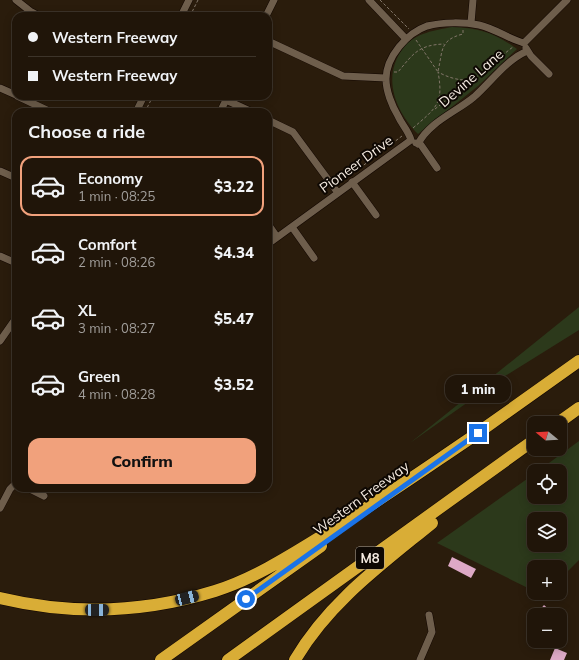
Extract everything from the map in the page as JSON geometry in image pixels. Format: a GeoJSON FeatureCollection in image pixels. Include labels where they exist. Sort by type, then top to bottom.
{"type":"FeatureCollection","features":[{"type":"Feature","properties":{"kind":"highway","name":"Western Freeway"},"geometry":{"type":"LineString","coordinates":[[161,660],[579,361]]}},
{"type":"Feature","properties":{"kind":"highway"},"geometry":{"type":"LineString","coordinates":[[567,417],[579,408]]}},
{"type":"Feature","properties":{"kind":"highway"},"geometry":{"type":"LineString","coordinates":[[0,598],[54,608],[106,610],[162,604],[215,591],[252,576],[292,555],[340,525],[478,433]]}},
{"type":"Feature","properties":{"kind":"highway","name":"M8"},"geometry":{"type":"LineString","coordinates":[[228,660],[527,445]]}},
{"type":"Feature","properties":{"kind":"highway"},"geometry":{"type":"LineString","coordinates":[[295,660],[314,631],[343,598],[511,456]]}},
{"type":"Feature","properties":{"kind":"street"},"geometry":{"type":"LineString","coordinates":[[16,0],[30,12]]}},
{"type":"Feature","properties":{"kind":"street"},"geometry":{"type":"LineString","coordinates":[[183,12],[188,0]]}},
{"type":"Feature","properties":{"kind":"street"},"geometry":{"type":"LineString","coordinates":[[268,12],[274,0]]}},
{"type":"Feature","properties":{"kind":"street"},"geometry":{"type":"LineString","coordinates":[[369,0],[406,39]]}},
{"type":"Feature","properties":{"kind":"street"},"geometry":{"type":"LineString","coordinates":[[470,24],[473,0]]}},
{"type":"Feature","properties":{"kind":"street"},"geometry":{"type":"LineString","coordinates":[[523,45],[567,0]]}},
{"type":"Feature","properties":{"kind":"street"},"geometry":{"type":"LineString","coordinates":[[272,43],[343,76],[387,75],[391,58],[406,39],[427,26],[463,23],[500,31],[523,45],[549,74]]}},
{"type":"Feature","properties":{"kind":"street","name":"Devine Lane"},"geometry":{"type":"LineString","coordinates":[[418,144],[427,131],[474,96],[523,45]]}},
{"type":"Feature","properties":{"kind":"street","name":"Pioneer Drive"},"geometry":{"type":"LineString","coordinates":[[272,241],[338,193],[349,180],[411,140],[408,131],[398,117],[389,97],[387,75]]}},
{"type":"Feature","properties":{"kind":"street"},"geometry":{"type":"LineString","coordinates":[[0,88],[12,94]]}},
{"type":"Feature","properties":{"kind":"street"},"geometry":{"type":"LineString","coordinates":[[26,100],[42,108]]}},
{"type":"Feature","properties":{"kind":"street"},"geometry":{"type":"LineString","coordinates":[[231,100],[245,108]]}},
{"type":"Feature","properties":{"kind":"street"},"geometry":{"type":"LineString","coordinates":[[272,122],[293,132],[338,193]]}},
{"type":"Feature","properties":{"kind":"street"},"geometry":{"type":"LineString","coordinates":[[411,140],[418,144],[437,168]]}},
{"type":"Feature","properties":{"kind":"street"},"geometry":{"type":"LineString","coordinates":[[0,171],[12,176]]}},
{"type":"Feature","properties":{"kind":"street"},"geometry":{"type":"LineString","coordinates":[[349,180],[376,215]]}},
{"type":"Feature","properties":{"kind":"street"},"geometry":{"type":"LineString","coordinates":[[292,227],[314,258]]}},
{"type":"Feature","properties":{"kind":"street"},"geometry":{"type":"LineString","coordinates":[[272,230],[277,237]]}},
{"type":"Feature","properties":{"kind":"street"},"geometry":{"type":"LineString","coordinates":[[0,256],[12,261]]}},
{"type":"Feature","properties":{"kind":"street"},"geometry":{"type":"LineString","coordinates":[[0,341],[12,324]]}},
{"type":"Feature","properties":{"kind":"street"},"geometry":{"type":"LineString","coordinates":[[0,508],[12,487]]}},
{"type":"Feature","properties":{"kind":"street"},"geometry":{"type":"LineString","coordinates":[[36,492],[44,496]]}},
{"type":"Feature","properties":{"kind":"street"},"geometry":{"type":"LineString","coordinates":[[420,660],[432,632],[429,615]]}},
{"type":"Feature","properties":{"kind":"path"},"geometry":{"type":"LineString","coordinates":[[192,12],[198,0]]}},
{"type":"Feature","properties":{"kind":"path"},"geometry":{"type":"LineString","coordinates":[[380,0],[410,29],[420,48],[438,72],[447,77],[458,79],[474,78]]}},
{"type":"Feature","properties":{"kind":"path"},"geometry":{"type":"LineString","coordinates":[[434,110],[441,94],[438,72],[444,44],[451,37],[463,34],[463,23]]}},
{"type":"Feature","properties":{"kind":"path"},"geometry":{"type":"LineString","coordinates":[[387,75],[398,72],[420,48],[444,44]]}},
{"type":"Feature","properties":{"kind":"path"},"geometry":{"type":"LineString","coordinates":[[349,180],[474,78],[523,45]]}},
{"type":"Feature","properties":{"kind":"green space"},"geometry":{"type":"Polygon","coordinates":[[[452,27],[486,32],[494,35],[517,49],[478,86],[418,134],[403,115],[397,104],[392,81],[393,70],[397,58],[404,47],[414,38],[439,29],[452,27]]]}},
{"type":"Feature","properties":{"kind":"green space"},"geometry":{"type":"Polygon","coordinates":[[[579,307],[579,330],[505,376],[410,443],[579,307]]]}},
{"type":"Feature","properties":{"kind":"green space"},"geometry":{"type":"Polygon","coordinates":[[[579,441],[579,560],[567,572],[567,560],[527,560],[527,588],[437,543],[527,479],[527,504],[567,504],[567,464],[548,464],[558,456],[567,456],[567,450],[579,441]]]}},
{"type":"Feature","properties":{"kind":"building"},"geometry":{"type":"Polygon","coordinates":[[[452,557],[476,569],[471,578],[448,566],[452,557]]]}},
{"type":"Feature","properties":{"kind":"building"},"geometry":{"type":"Polygon","coordinates":[[[555,648],[567,653],[564,660],[550,660],[555,648]]]}},
{"type":"Feature","properties":{"kind":"route"},"geometry":{"type":"LineString","coordinates":[[246,599],[478,433]]}}]}
